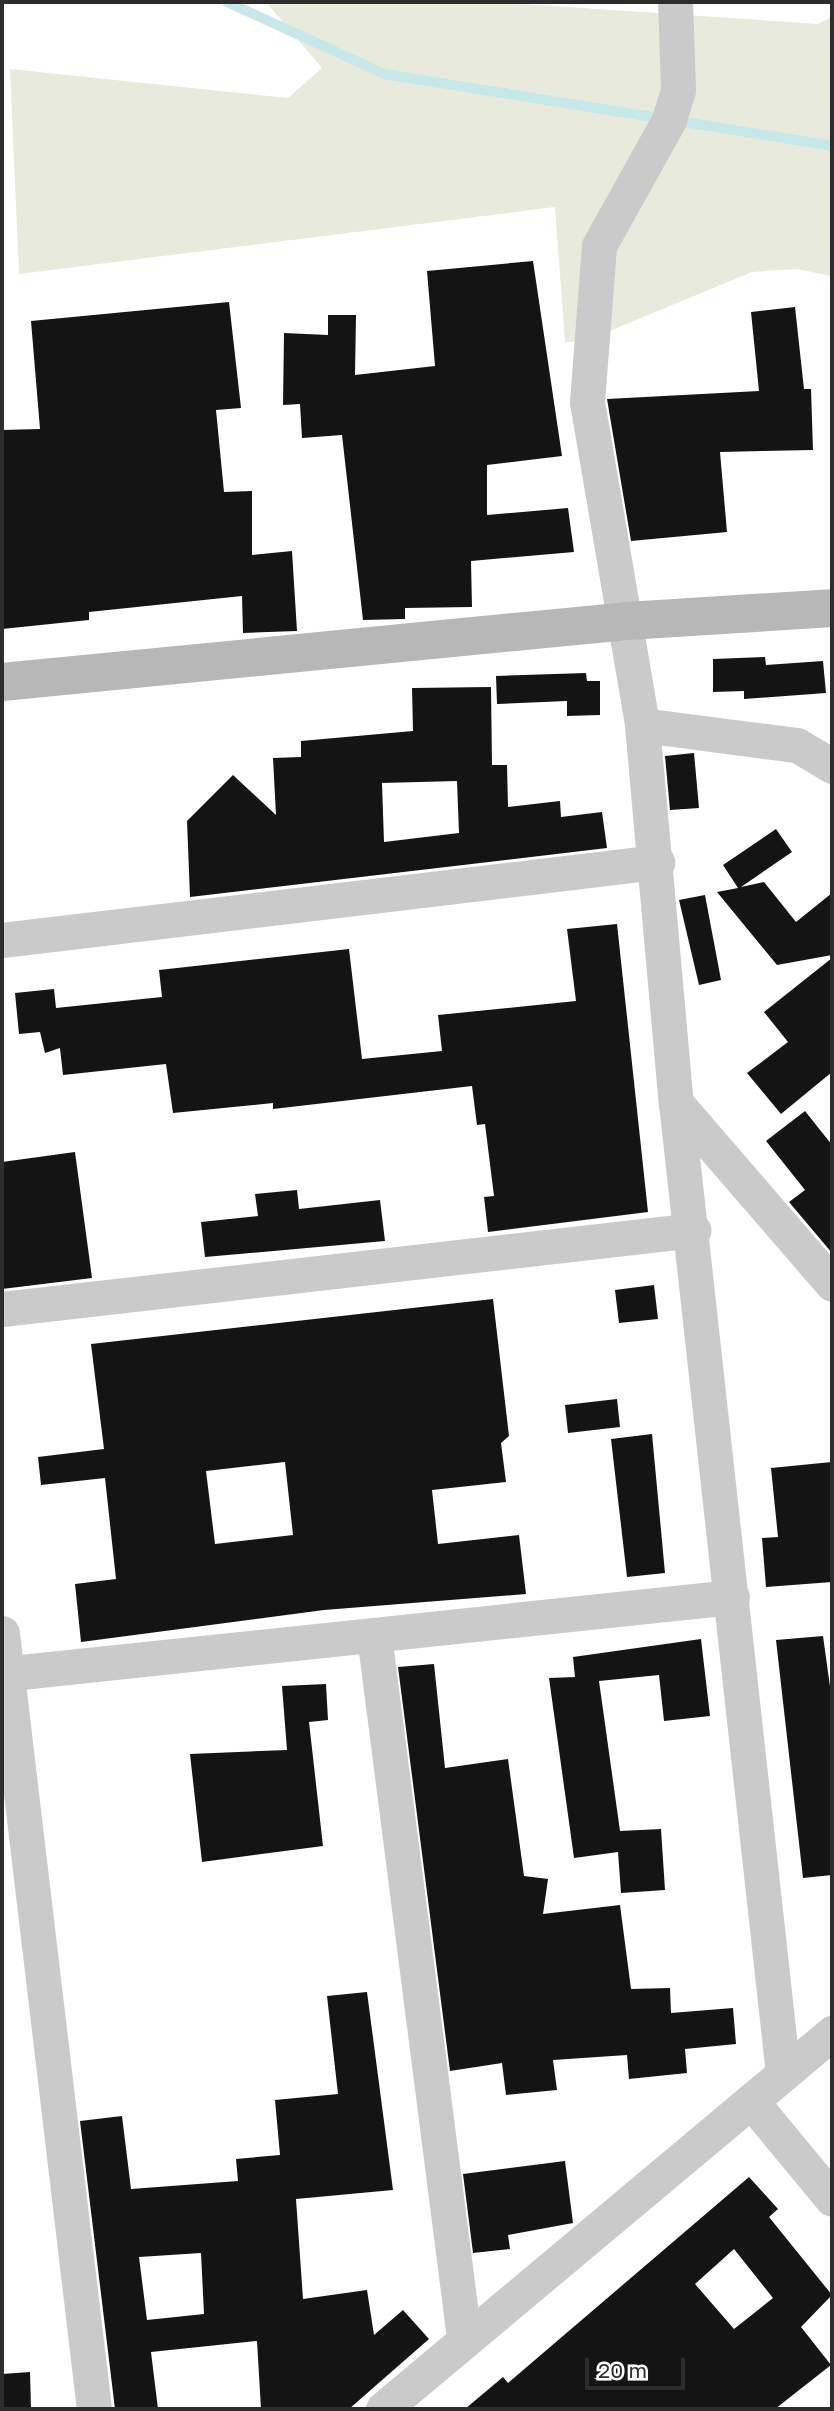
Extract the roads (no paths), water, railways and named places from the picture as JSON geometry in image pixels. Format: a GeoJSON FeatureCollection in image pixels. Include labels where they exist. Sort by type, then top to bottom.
{"type":"FeatureCollection","features":[{"type":"Feature","properties":{"kind":"street"},"geometry":{"type":"LineString","coordinates":[[675,2],[678,90],[669,120],[598,246],[586,350],[594,461],[627,621],[642,725],[657,862],[676,1103],[694,1230],[783,2074]]}},
{"type":"Feature","properties":{"kind":"street"},"geometry":{"type":"LineString","coordinates":[[2,682],[627,621],[832,608]]}},
{"type":"Feature","properties":{"kind":"street"},"geometry":{"type":"LineString","coordinates":[[642,725],[797,745],[832,766]]}},
{"type":"Feature","properties":{"kind":"street"},"geometry":{"type":"LineString","coordinates":[[2,940],[657,862]]}},
{"type":"Feature","properties":{"kind":"street"},"geometry":{"type":"LineString","coordinates":[[676,1103],[832,1284]]}},
{"type":"Feature","properties":{"kind":"street"},"geometry":{"type":"LineString","coordinates":[[2,1309],[694,1230]]}},
{"type":"Feature","properties":{"kind":"street"},"geometry":{"type":"LineString","coordinates":[[4,1674],[732,1597]]}},
{"type":"Feature","properties":{"kind":"street"},"geometry":{"type":"LineString","coordinates":[[2,1633],[4,1674],[94,2409]]}},
{"type":"Feature","properties":{"kind":"street"},"geometry":{"type":"LineString","coordinates":[[374,1635],[464,2338]]}},
{"type":"Feature","properties":{"kind":"street"},"geometry":{"type":"LineString","coordinates":[[383,2409],[464,2338],[832,2033]]}},
{"type":"Feature","properties":{"kind":"street"},"geometry":{"type":"LineString","coordinates":[[751,2101],[832,2199]]}},
{"type":"Feature","properties":{"kind":"waterway"},"geometry":{"type":"LineString","coordinates":[[227,2],[384,74],[832,146]]}}]}
